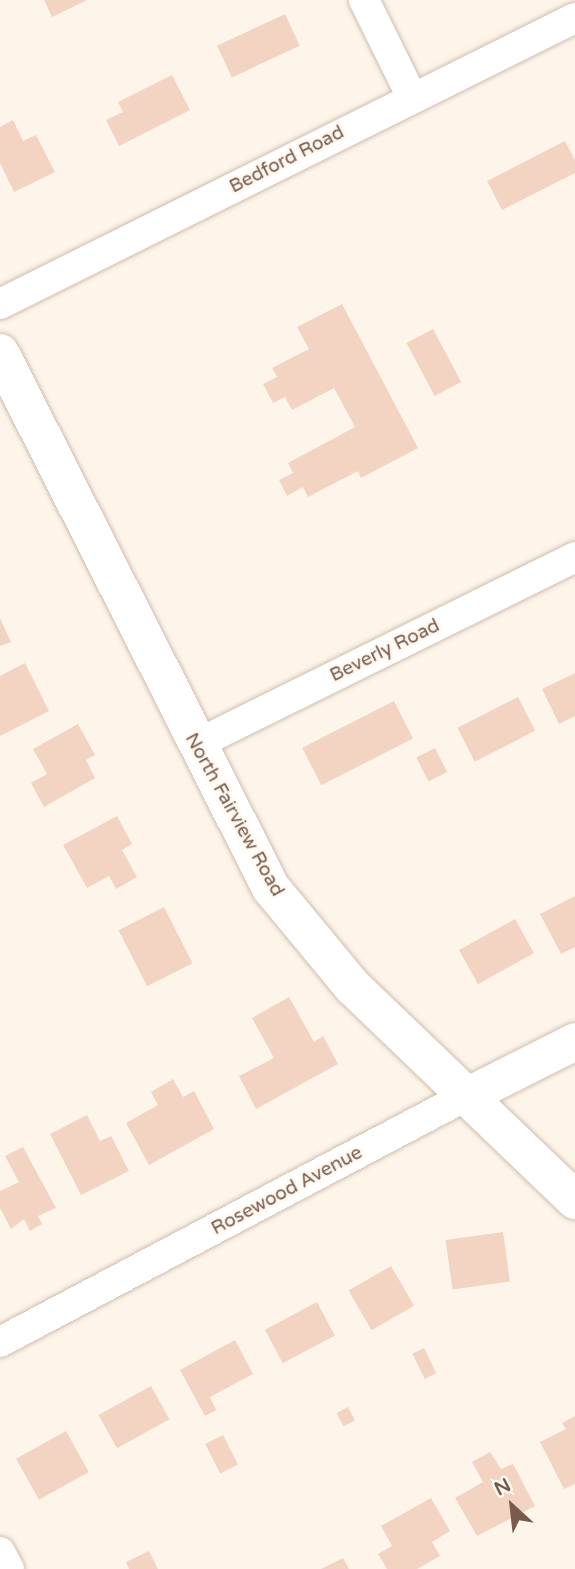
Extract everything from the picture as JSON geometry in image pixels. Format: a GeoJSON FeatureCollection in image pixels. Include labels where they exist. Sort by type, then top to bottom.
{"type":"FeatureCollection","features":[{"type":"Feature","properties":{"kind":"main road","name":"North Fairview Road"},"geometry":{"type":"LineString","coordinates":[[0,353],[195,745],[271,888],[299,926],[353,987],[575,1200]]}},
{"type":"Feature","properties":{"kind":"street"},"geometry":{"type":"LineString","coordinates":[[364,0],[412,97]]}},
{"type":"Feature","properties":{"kind":"street","name":"Bedford Road"},"geometry":{"type":"LineString","coordinates":[[0,304],[575,18]]}},
{"type":"Feature","properties":{"kind":"street","name":"Beverly Road"},"geometry":{"type":"LineString","coordinates":[[195,745],[575,557]]}},
{"type":"Feature","properties":{"kind":"street","name":"Rosewood Avenue"},"geometry":{"type":"LineString","coordinates":[[0,1342],[575,1041]]}},
{"type":"Feature","properties":{"kind":"street"},"geometry":{"type":"LineString","coordinates":[[0,1552],[9,1569]]}},
{"type":"Feature","properties":{"kind":"building"},"geometry":{"type":"Polygon","coordinates":[[[44,0],[87,0],[52,17],[44,0]]]}},
{"type":"Feature","properties":{"kind":"building"},"geometry":{"type":"Polygon","coordinates":[[[285,14],[300,46],[232,77],[217,46],[285,14]]]}},
{"type":"Feature","properties":{"kind":"building"},"geometry":{"type":"Polygon","coordinates":[[[172,75],[190,110],[119,146],[106,120],[123,112],[118,102],[172,75]]]}},
{"type":"Feature","properties":{"kind":"building"},"geometry":{"type":"Polygon","coordinates":[[[13,120],[23,141],[36,135],[55,172],[14,192],[0,163],[0,127],[13,120]]]}},
{"type":"Feature","properties":{"kind":"building"},"geometry":{"type":"Polygon","coordinates":[[[565,141],[575,160],[575,173],[502,210],[487,181],[565,141]]]}},
{"type":"Feature","properties":{"kind":"building"},"geometry":{"type":"Polygon","coordinates":[[[342,304],[418,448],[361,478],[358,471],[308,497],[303,487],[287,496],[279,480],[293,473],[288,463],[355,427],[334,388],[292,410],[285,397],[273,403],[263,384],[277,377],[272,368],[309,349],[297,327],[342,304]]]}},
{"type":"Feature","properties":{"kind":"building"},"geometry":{"type":"Polygon","coordinates":[[[433,329],[461,382],[435,396],[407,343],[433,329]]]}},
{"type":"Feature","properties":{"kind":"building"},"geometry":{"type":"Polygon","coordinates":[[[0,618],[11,642],[0,646],[0,618]]]}},
{"type":"Feature","properties":{"kind":"building"},"geometry":{"type":"Polygon","coordinates":[[[25,663],[49,711],[0,736],[0,676],[25,663]]]}},
{"type":"Feature","properties":{"kind":"building"},"geometry":{"type":"Polygon","coordinates":[[[575,673],[575,716],[559,724],[542,689],[575,673]]]}},
{"type":"Feature","properties":{"kind":"building"},"geometry":{"type":"Polygon","coordinates":[[[518,697],[535,731],[475,762],[457,728],[518,697]]]}},
{"type":"Feature","properties":{"kind":"building"},"geometry":{"type":"Polygon","coordinates":[[[394,701],[413,738],[321,785],[302,748],[394,701]]]}},
{"type":"Feature","properties":{"kind":"building"},"geometry":{"type":"Polygon","coordinates":[[[78,724],[95,755],[86,760],[95,778],[44,807],[31,783],[47,774],[33,749],[78,724]]]}},
{"type":"Feature","properties":{"kind":"building"},"geometry":{"type":"Polygon","coordinates":[[[435,748],[447,772],[429,782],[416,758],[435,748]]]}},
{"type":"Feature","properties":{"kind":"building"},"geometry":{"type":"Polygon","coordinates":[[[117,816],[132,844],[122,850],[137,877],[116,889],[109,876],[87,888],[63,845],[117,816]]]}},
{"type":"Feature","properties":{"kind":"building"},"geometry":{"type":"Polygon","coordinates":[[[575,896],[575,947],[561,954],[540,914],[575,896]]]}},
{"type":"Feature","properties":{"kind":"building"},"geometry":{"type":"Polygon","coordinates":[[[164,907],[193,963],[147,986],[119,930],[164,907]]]}},
{"type":"Feature","properties":{"kind":"building"},"geometry":{"type":"Polygon","coordinates":[[[515,919],[534,953],[478,984],[459,950],[515,919]]]}},
{"type":"Feature","properties":{"kind":"building"},"geometry":{"type":"Polygon","coordinates":[[[289,997],[314,1042],[323,1036],[338,1064],[256,1109],[239,1076],[274,1058],[252,1018],[289,997]]]}},
{"type":"Feature","properties":{"kind":"building"},"geometry":{"type":"Polygon","coordinates":[[[173,1079],[183,1097],[194,1091],[214,1129],[149,1165],[126,1123],[158,1105],[151,1092],[173,1079]]]}},
{"type":"Feature","properties":{"kind":"building"},"geometry":{"type":"Polygon","coordinates":[[[87,1115],[100,1141],[111,1136],[129,1171],[81,1195],[50,1134],[87,1115]]]}},
{"type":"Feature","properties":{"kind":"building"},"geometry":{"type":"Polygon","coordinates":[[[23,1147],[56,1208],[38,1216],[42,1224],[30,1231],[24,1219],[11,1229],[0,1208],[0,1191],[19,1182],[5,1156],[23,1147]]]}},
{"type":"Feature","properties":{"kind":"building"},"geometry":{"type":"Polygon","coordinates":[[[503,1232],[510,1282],[453,1290],[446,1240],[503,1232]]]}},
{"type":"Feature","properties":{"kind":"building"},"geometry":{"type":"Polygon","coordinates":[[[391,1266],[414,1306],[372,1330],[349,1290],[391,1266]]]}},
{"type":"Feature","properties":{"kind":"building"},"geometry":{"type":"Polygon","coordinates":[[[317,1302],[335,1336],[283,1363],[265,1330],[317,1302]]]}},
{"type":"Feature","properties":{"kind":"building"},"geometry":{"type":"Polygon","coordinates":[[[235,1340],[253,1374],[210,1397],[216,1410],[205,1416],[180,1370],[235,1340]]]}},
{"type":"Feature","properties":{"kind":"building"},"geometry":{"type":"Polygon","coordinates":[[[424,1348],[436,1373],[425,1379],[412,1354],[424,1348]]]}},
{"type":"Feature","properties":{"kind":"building"},"geometry":{"type":"Polygon","coordinates":[[[151,1386],[169,1419],[117,1448],[99,1415],[151,1386]]]}},
{"type":"Feature","properties":{"kind":"building"},"geometry":{"type":"Polygon","coordinates":[[[348,1407],[355,1420],[344,1426],[337,1413],[348,1407]]]}},
{"type":"Feature","properties":{"kind":"building"},"geometry":{"type":"Polygon","coordinates":[[[575,1416],[575,1484],[564,1489],[540,1442],[566,1429],[562,1423],[575,1416]]]}},
{"type":"Feature","properties":{"kind":"building"},"geometry":{"type":"Polygon","coordinates":[[[66,1431],[89,1472],[39,1500],[16,1459],[66,1431]]]}},
{"type":"Feature","properties":{"kind":"building"},"geometry":{"type":"Polygon","coordinates":[[[223,1435],[238,1464],[220,1473],[205,1444],[223,1435]]]}},
{"type":"Feature","properties":{"kind":"building"},"geometry":{"type":"Polygon","coordinates":[[[490,1452],[501,1469],[513,1464],[535,1506],[477,1536],[455,1498],[483,1482],[472,1462],[490,1452]]]}},
{"type":"Feature","properties":{"kind":"building"},"geometry":{"type":"Polygon","coordinates":[[[431,1498],[450,1531],[432,1542],[440,1556],[417,1569],[387,1569],[378,1554],[392,1546],[381,1526],[431,1498]]]}},
{"type":"Feature","properties":{"kind":"building"},"geometry":{"type":"Polygon","coordinates":[[[149,1551],[158,1569],[129,1569],[126,1562],[149,1551]]]}},
{"type":"Feature","properties":{"kind":"building"},"geometry":{"type":"Polygon","coordinates":[[[343,1558],[349,1569],[321,1569],[343,1558]]]}}]}
